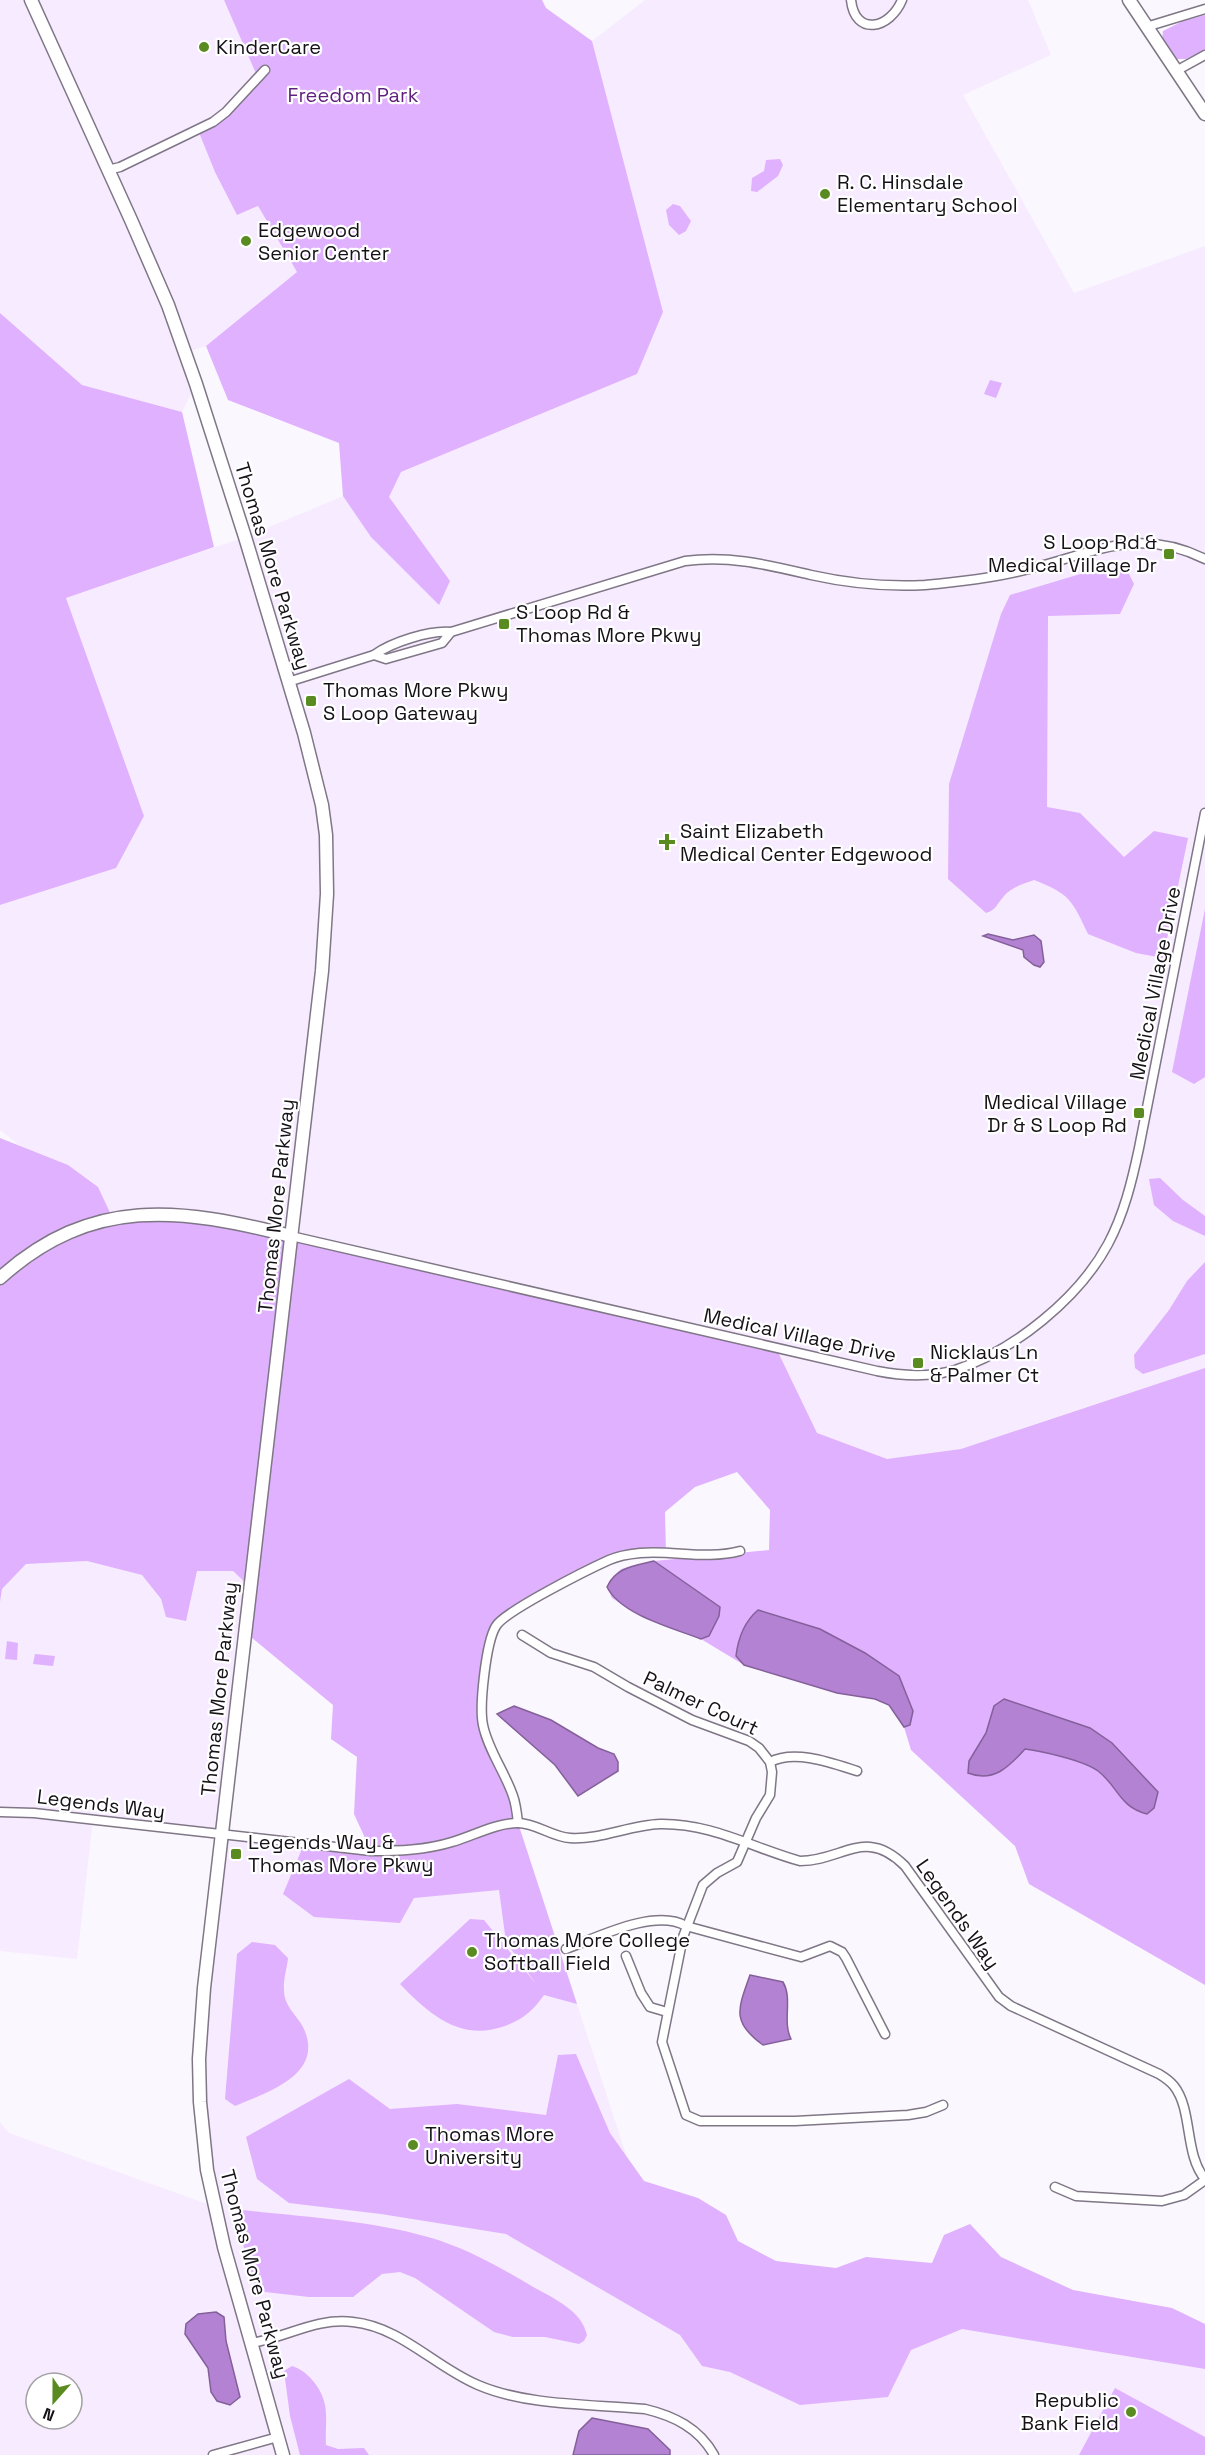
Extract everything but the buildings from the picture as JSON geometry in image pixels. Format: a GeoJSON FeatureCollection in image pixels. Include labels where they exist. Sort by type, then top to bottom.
{"type":"FeatureCollection","features":[{"type":"Feature","properties":{"kind":"street","name":"Thomas More Parkway"},"geometry":{"type":"LineString","coordinates":[[31,0],[168,305],[245,537],[304,733],[322,805],[327,862],[322,971],[204,1988],[199,2059],[200,2102],[207,2170],[214,2207],[283,2455]]}},
{"type":"Feature","properties":{"kind":"street"},"geometry":{"type":"LineString","coordinates":[[851,0],[853,11],[861,21],[873,25],[881,24],[891,18],[902,0]]}},
{"type":"Feature","properties":{"kind":"street"},"geometry":{"type":"LineString","coordinates":[[1129,0],[1205,114]]}},
{"type":"Feature","properties":{"kind":"street"},"geometry":{"type":"LineString","coordinates":[[1146,27],[1205,9]]}},
{"type":"Feature","properties":{"kind":"street"},"geometry":{"type":"LineString","coordinates":[[1176,71],[1205,55]]}},
{"type":"Feature","properties":{"kind":"street"},"geometry":{"type":"LineString","coordinates":[[108,170],[120,167],[213,122],[226,112],[265,70]]}},
{"type":"Feature","properties":{"kind":"street"},"geometry":{"type":"LineString","coordinates":[[288,682],[374,655],[384,647],[438,631],[451,632],[657,568],[707,558],[742,560],[851,582],[923,585],[992,578],[1112,545],[1152,542],[1165,544],[1205,559]]}},
{"type":"Feature","properties":{"kind":"street","name":"Medical Village Drive"},"geometry":{"type":"LineString","coordinates":[[291,1236],[877,1371],[927,1375],[954,1370],[973,1363],[1015,1340],[1064,1301],[1095,1265],[1117,1226],[1127,1198],[1139,1148],[1205,813]]}},
{"type":"Feature","properties":{"kind":"street"},"geometry":{"type":"LineString","coordinates":[[0,1278],[14,1266],[59,1238],[86,1226],[113,1219],[170,1214],[206,1217],[291,1236]]}},
{"type":"Feature","properties":{"kind":"street"},"geometry":{"type":"LineString","coordinates":[[518,1823],[514,1797],[489,1743],[482,1716],[487,1657],[494,1629],[498,1623],[542,1595],[620,1556],[641,1553],[702,1556],[740,1551]]}},
{"type":"Feature","properties":{"kind":"street","name":"Palmer Court"},"geometry":{"type":"LineString","coordinates":[[522,1635],[551,1653],[594,1667],[692,1720],[749,1741],[759,1748],[770,1762],[772,1772],[770,1795],[736,1862],[717,1873],[703,1885],[686,1926],[662,2042],[686,2115],[693,2120],[795,2121],[908,2115],[926,2112],[943,2105]]}},
{"type":"Feature","properties":{"kind":"street"},"geometry":{"type":"LineString","coordinates":[[770,1762],[786,1756],[800,1757],[857,1771]]}},
{"type":"Feature","properties":{"kind":"street","name":"Legends Way"},"geometry":{"type":"LineString","coordinates":[[0,1812],[34,1813],[371,1851],[411,1850],[450,1843],[502,1825],[518,1823],[570,1838],[662,1824],[699,1827],[800,1861],[810,1861],[854,1847],[882,1849],[894,1855],[921,1887],[987,1984],[999,1997],[1011,2006],[1159,2074],[1173,2085],[1180,2096],[1196,2163],[1205,2180]]}},
{"type":"Feature","properties":{"kind":"street"},"geometry":{"type":"LineString","coordinates":[[566,1949],[628,1926],[653,1921],[677,1920],[686,1926],[801,1957],[830,1946],[837,1948],[846,1958],[885,2034]]}},
{"type":"Feature","properties":{"kind":"street"},"geometry":{"type":"LineString","coordinates":[[626,1956],[641,1993],[650,2007],[667,2012]]}},
{"type":"Feature","properties":{"kind":"street"},"geometry":{"type":"LineString","coordinates":[[1055,2187],[1076,2196],[1162,2201],[1184,2195],[1205,2180]]}},
{"type":"Feature","properties":{"kind":"street"},"geometry":{"type":"LineString","coordinates":[[251,2343],[273,2340],[302,2328],[330,2322],[351,2321],[378,2326],[452,2371],[485,2388],[519,2397],[645,2409],[664,2414],[687,2424],[703,2438],[714,2455]]}},
{"type":"Feature","properties":{"kind":"street"},"geometry":{"type":"LineString","coordinates":[[213,2455],[278,2437]]}},
{"type":"Feature","properties":{"kind":"shaded area"},"geometry":{"type":"Polygon","coordinates":[[[0,0],[224,0],[259,78],[237,215],[258,206],[297,272],[206,346],[185,353],[196,384],[182,412],[82,385],[0,313],[0,0]]]}},
{"type":"Feature","properties":{"kind":"shaded area","name":"Saint Elizabeth Medical Center Edgewood"},"geometry":{"type":"Polygon","coordinates":[[[645,0],[1028,0],[1051,55],[963,95],[1074,293],[1205,246],[1205,1368],[882,1475],[113,1219],[0,1130],[0,905],[116,868],[144,816],[66,598],[245,537],[637,374],[663,312],[592,41],[645,0]]]}},
{"type":"Feature","properties":{"kind":"shaded area"},"geometry":{"type":"Polygon","coordinates":[[[988,934],[1013,940],[1034,935],[1041,941],[1044,962],[1040,967],[1034,965],[1024,957],[1023,950],[983,936],[988,934]]]}},
{"type":"Feature","properties":{"kind":"shaded area"},"geometry":{"type":"Polygon","coordinates":[[[87,1561],[142,1575],[161,1600],[166,1617],[186,1620],[197,1571],[233,1571],[250,1587],[222,1835],[93,1820],[77,1959],[0,1951],[0,1602],[2,1589],[26,1564],[87,1561]]]}},
{"type":"Feature","properties":{"kind":"shaded area"},"geometry":{"type":"Polygon","coordinates":[[[654,1561],[720,1607],[719,1616],[709,1636],[701,1639],[636,1613],[614,1597],[607,1587],[615,1575],[621,1571],[654,1561]]]}},
{"type":"Feature","properties":{"kind":"shaded area"},"geometry":{"type":"Polygon","coordinates":[[[758,1610],[820,1629],[865,1653],[899,1676],[913,1711],[910,1725],[904,1727],[889,1705],[875,1699],[837,1693],[744,1665],[736,1656],[738,1643],[745,1625],[758,1610]]]}},
{"type":"Feature","properties":{"kind":"shaded area"},"geometry":{"type":"Polygon","coordinates":[[[1004,1699],[1090,1728],[1112,1743],[1158,1792],[1154,1808],[1147,1814],[1130,1806],[1105,1777],[1092,1767],[1032,1750],[1025,1749],[1007,1767],[993,1775],[977,1776],[968,1773],[969,1761],[986,1733],[994,1706],[1004,1699]]]}},
{"type":"Feature","properties":{"kind":"shaded area"},"geometry":{"type":"Polygon","coordinates":[[[514,1706],[551,1720],[598,1748],[614,1754],[618,1762],[618,1771],[578,1796],[555,1765],[497,1714],[514,1706]]]}},
{"type":"Feature","properties":{"kind":"shaded area","name":"Thomas More University"},"geometry":{"type":"Polygon","coordinates":[[[518,1823],[667,2280],[1205,2369],[1205,2455],[0,2455],[0,2122],[9,2133],[213,2206],[200,2102],[222,1835],[371,1851],[518,1823]]]}},
{"type":"Feature","properties":{"kind":"shaded area"},"geometry":{"type":"Polygon","coordinates":[[[750,1975],[783,1982],[787,1996],[787,2025],[791,2039],[763,2045],[746,2029],[742,2022],[740,2006],[750,1975]]]}},
{"type":"Feature","properties":{"kind":"shaded area"},"geometry":{"type":"Polygon","coordinates":[[[216,2312],[224,2317],[226,2341],[240,2397],[230,2405],[217,2401],[211,2392],[208,2368],[185,2334],[186,2324],[198,2314],[216,2312]]]}},
{"type":"Feature","properties":{"kind":"shaded area"},"geometry":{"type":"Polygon","coordinates":[[[592,2418],[648,2429],[670,2450],[670,2455],[573,2455],[579,2431],[592,2418]]]}},
{"type":"Feature","properties":{"kind":"green space","name":"Freedom Park"},"geometry":{"type":"Polygon","coordinates":[[[224,0],[542,0],[546,8],[592,41],[663,312],[637,374],[401,472],[389,497],[450,581],[439,605],[371,537],[343,496],[339,443],[228,400],[206,346],[297,272],[258,206],[237,215],[215,172],[198,130],[213,122],[258,78],[224,0]]]}},
{"type":"Feature","properties":{"kind":"green space"},"geometry":{"type":"Polygon","coordinates":[[[1205,15],[1205,50],[1186,59],[1176,59],[1162,40],[1163,31],[1183,21],[1205,15]]]}},
{"type":"Feature","properties":{"kind":"green space"},"geometry":{"type":"Polygon","coordinates":[[[780,159],[783,165],[778,176],[757,192],[751,191],[752,178],[764,171],[766,160],[780,159]]]}},
{"type":"Feature","properties":{"kind":"green space"},"geometry":{"type":"Polygon","coordinates":[[[673,204],[680,206],[691,221],[686,231],[679,235],[669,225],[666,210],[673,204]]]}},
{"type":"Feature","properties":{"kind":"green space"},"geometry":{"type":"Polygon","coordinates":[[[0,313],[82,385],[182,412],[214,547],[66,598],[144,816],[116,868],[0,905],[0,313]]]}},
{"type":"Feature","properties":{"kind":"green space"},"geometry":{"type":"Polygon","coordinates":[[[990,380],[1002,383],[996,398],[984,394],[990,380]]]}},
{"type":"Feature","properties":{"kind":"green space"},"geometry":{"type":"Polygon","coordinates":[[[1097,569],[1127,570],[1134,584],[1120,614],[1048,616],[1047,807],[1080,813],[1124,857],[1154,831],[1188,838],[1163,958],[1136,953],[1088,934],[1078,913],[1063,894],[1034,880],[1011,890],[986,913],[948,879],[949,784],[1001,614],[1010,595],[1097,569]]]}},
{"type":"Feature","properties":{"kind":"green space"},"geometry":{"type":"Polygon","coordinates":[[[1205,909],[1205,1077],[1194,1084],[1172,1072],[1205,909]]]}},
{"type":"Feature","properties":{"kind":"green space"},"geometry":{"type":"Polygon","coordinates":[[[0,1138],[68,1165],[98,1187],[113,1219],[206,1217],[776,1348],[817,1433],[887,1459],[961,1449],[1205,1368],[1205,1985],[1029,1884],[1015,1846],[911,1750],[904,1727],[889,1705],[875,1699],[837,1693],[744,1665],[701,1639],[629,1609],[612,1598],[607,1587],[610,1580],[621,1569],[654,1561],[769,1550],[770,1510],[737,1472],[695,1487],[665,1512],[666,1554],[620,1556],[523,1606],[494,1629],[482,1716],[514,1797],[518,1823],[577,2004],[544,1995],[532,2010],[522,2017],[505,2026],[489,2030],[460,2028],[434,2015],[400,1984],[470,1919],[484,1920],[536,1984],[506,1942],[499,1890],[414,1898],[400,1923],[314,1917],[283,1894],[304,1844],[371,1851],[354,1814],[357,1757],[331,1739],[333,1705],[245,1632],[250,1587],[233,1571],[197,1571],[186,1621],[166,1617],[161,1599],[142,1575],[87,1561],[26,1564],[2,1589],[0,1602],[0,1138]]]}},
{"type":"Feature","properties":{"kind":"green space"},"geometry":{"type":"Polygon","coordinates":[[[1160,1178],[1183,1200],[1205,1216],[1205,1236],[1173,1221],[1154,1205],[1149,1179],[1160,1178]]]}},
{"type":"Feature","properties":{"kind":"green space"},"geometry":{"type":"Polygon","coordinates":[[[1205,1262],[1205,1354],[1143,1374],[1135,1368],[1134,1355],[1169,1310],[1187,1281],[1205,1262]]]}},
{"type":"Feature","properties":{"kind":"green space"},"geometry":{"type":"Polygon","coordinates":[[[7,1641],[18,1643],[17,1660],[5,1659],[7,1641]]]}},
{"type":"Feature","properties":{"kind":"green space"},"geometry":{"type":"Polygon","coordinates":[[[35,1654],[55,1656],[53,1666],[33,1664],[35,1654]]]}},
{"type":"Feature","properties":{"kind":"green space"},"geometry":{"type":"Polygon","coordinates":[[[252,1942],[275,1945],[288,1958],[284,1982],[285,1996],[288,2005],[303,2027],[308,2043],[307,2057],[290,2079],[235,2106],[225,2099],[237,1954],[252,1942]]]}},
{"type":"Feature","properties":{"kind":"green space"},"geometry":{"type":"Polygon","coordinates":[[[576,2054],[610,2133],[644,2181],[698,2198],[726,2215],[738,2241],[776,2261],[836,2268],[866,2257],[932,2263],[944,2235],[970,2224],[1001,2257],[1073,2290],[1172,2308],[1205,2324],[1205,2369],[962,2329],[911,2350],[888,2397],[800,2405],[730,2372],[702,2366],[680,2335],[506,2234],[381,2214],[289,2203],[257,2179],[246,2137],[349,2079],[390,2109],[457,2104],[546,2115],[558,2055],[576,2054]]]}},
{"type":"Feature","properties":{"kind":"green space"},"geometry":{"type":"Polygon","coordinates":[[[243,2210],[360,2223],[406,2231],[456,2247],[483,2259],[559,2301],[580,2319],[587,2335],[579,2344],[545,2337],[513,2337],[494,2332],[415,2278],[400,2272],[382,2274],[353,2297],[309,2297],[265,2292],[254,2284],[237,2222],[243,2210]]]}},
{"type":"Feature","properties":{"kind":"green space"},"geometry":{"type":"Polygon","coordinates":[[[292,2366],[307,2375],[322,2395],[326,2411],[326,2445],[338,2449],[364,2448],[369,2455],[300,2455],[290,2416],[284,2371],[292,2366]]]}},
{"type":"Feature","properties":{"kind":"green space","name":"Republic Bank Field"},"geometry":{"type":"Polygon","coordinates":[[[1115,2388],[1205,2437],[1205,2455],[1079,2455],[1115,2388]]]}},
{"type":"Feature","properties":{"kind":"place","name":"KinderCare"},"geometry":{"type":"Point","coordinates":[204,47]}},
{"type":"Feature","properties":{"kind":"place","name":"R. C. Hinsdale Elementary School"},"geometry":{"type":"Point","coordinates":[825,194]}},
{"type":"Feature","properties":{"kind":"place","name":"Edgewood Senior Center"},"geometry":{"type":"Point","coordinates":[246,241]}},
{"type":"Feature","properties":{"kind":"place","name":"S Loop Rd & Medical Village Dr"},"geometry":{"type":"Point","coordinates":[1169,554]}},
{"type":"Feature","properties":{"kind":"place","name":"S Loop Rd & Thomas More Pkwy"},"geometry":{"type":"Point","coordinates":[504,624]}},
{"type":"Feature","properties":{"kind":"place","name":"Thomas More Pkwy S Loop Gateway"},"geometry":{"type":"Point","coordinates":[311,701]}},
{"type":"Feature","properties":{"kind":"place","name":"Saint Elizabeth Medical Center Edgewood"},"geometry":{"type":"Point","coordinates":[667,842]}},
{"type":"Feature","properties":{"kind":"place","name":"Medical Village Dr & S Loop Rd"},"geometry":{"type":"Point","coordinates":[1139,1113]}},
{"type":"Feature","properties":{"kind":"place","name":"Nicklaus Ln & Palmer Ct"},"geometry":{"type":"Point","coordinates":[918,1363]}},
{"type":"Feature","properties":{"kind":"place","name":"Legends Way & Thomas More Pkwy"},"geometry":{"type":"Point","coordinates":[236,1854]}},
{"type":"Feature","properties":{"kind":"place","name":"Thomas More College Softball Field"},"geometry":{"type":"Point","coordinates":[472,1952]}},
{"type":"Feature","properties":{"kind":"place","name":"Thomas More University"},"geometry":{"type":"Point","coordinates":[413,2145]}},
{"type":"Feature","properties":{"kind":"place","name":"Republic Bank Field"},"geometry":{"type":"Point","coordinates":[1131,2412]}}]}
